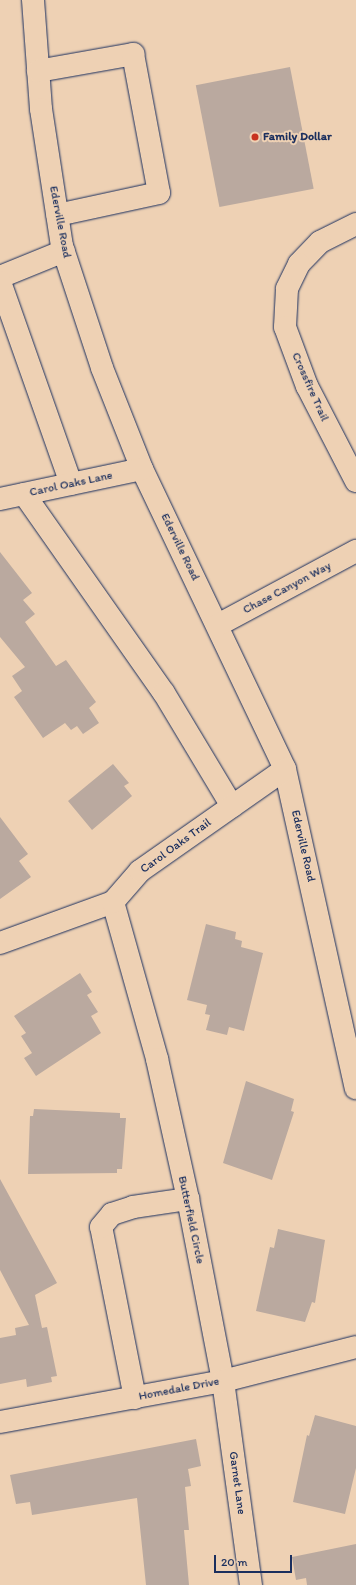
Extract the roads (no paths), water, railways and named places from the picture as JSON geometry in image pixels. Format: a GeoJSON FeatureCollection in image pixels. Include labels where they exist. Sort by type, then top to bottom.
{"type":"FeatureCollection","features":[{"type":"Feature","properties":{"kind":"street","name":"Ederville Road"},"geometry":{"type":"LineString","coordinates":[[33,0],[38,71],[57,215],[64,251],[102,368],[142,469],[218,625],[285,769],[356,1088]]}},
{"type":"Feature","properties":{"kind":"street"},"geometry":{"type":"LineString","coordinates":[[38,71],[133,54],[159,193],[57,215]]}},
{"type":"Feature","properties":{"kind":"street","name":"Crossfire Trail"},"geometry":{"type":"LineString","coordinates":[[356,224],[320,242],[299,264],[287,289],[285,327],[307,386],[356,481]]}},
{"type":"Feature","properties":{"kind":"street"},"geometry":{"type":"LineString","coordinates":[[0,277],[64,251]]}},
{"type":"Feature","properties":{"kind":"street"},"geometry":{"type":"LineString","coordinates":[[0,282],[71,484]]}},
{"type":"Feature","properties":{"kind":"street","name":"Carol Oaks Lane"},"geometry":{"type":"LineString","coordinates":[[0,499],[142,469]]}},
{"type":"Feature","properties":{"kind":"street"},"geometry":{"type":"LineString","coordinates":[[24,494],[164,693],[232,806]]}},
{"type":"Feature","properties":{"kind":"street","name":"Chase Canyon Way"},"geometry":{"type":"LineString","coordinates":[[218,625],[356,551]]}},
{"type":"Feature","properties":{"kind":"street","name":"Carol Oaks Trail"},"geometry":{"type":"LineString","coordinates":[[0,943],[113,902],[140,871],[285,769]]}},
{"type":"Feature","properties":{"kind":"street","name":"Butterfield Circle"},"geometry":{"type":"LineString","coordinates":[[113,902],[156,1059],[188,1199],[223,1381]]}},
{"type":"Feature","properties":{"kind":"street"},"geometry":{"type":"LineString","coordinates":[[135,1398],[102,1227],[112,1214],[133,1207],[188,1199]]}},
{"type":"Feature","properties":{"kind":"street","name":"Homedale Drive"},"geometry":{"type":"LineString","coordinates":[[0,1422],[223,1381],[356,1347]]}},
{"type":"Feature","properties":{"kind":"street","name":"Garnet Lane"},"geometry":{"type":"LineString","coordinates":[[223,1381],[251,1585]]}},
{"type":"Feature","properties":{"kind":"place","name":"Family Dollar"},"geometry":{"type":"Point","coordinates":[255,137]}}]}
